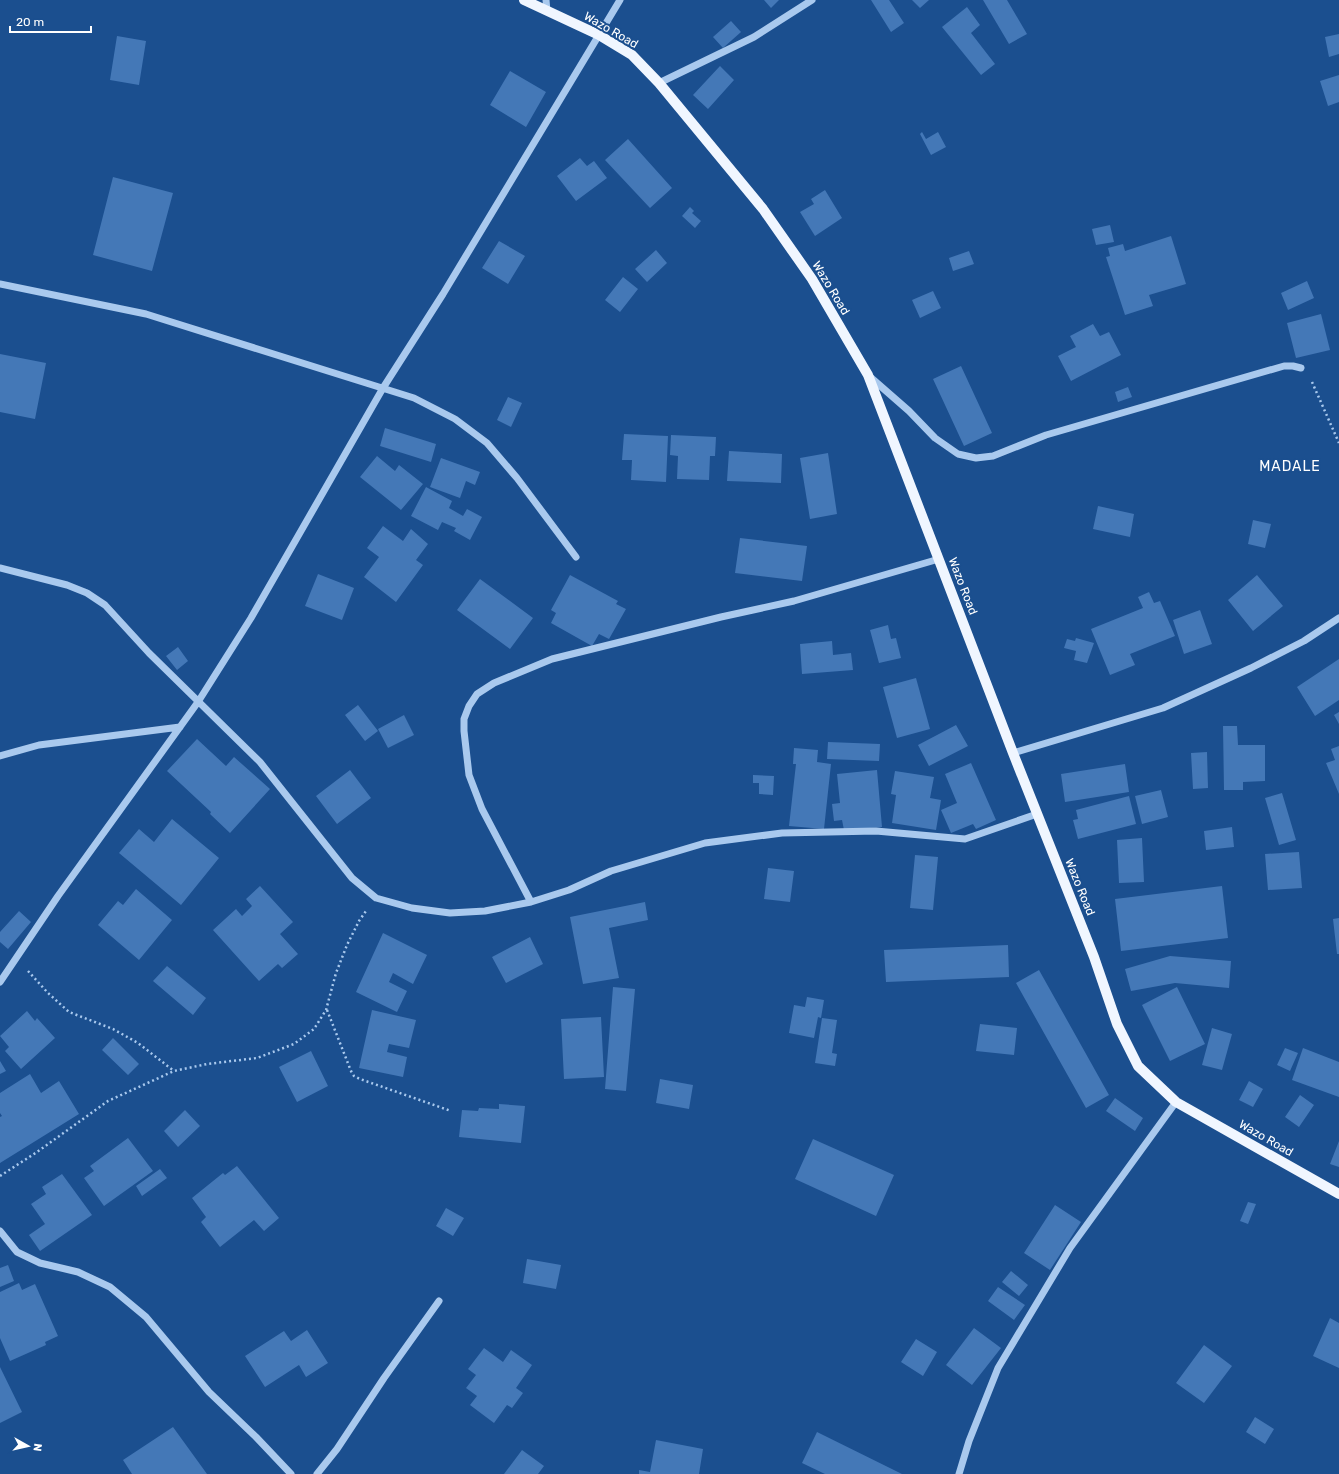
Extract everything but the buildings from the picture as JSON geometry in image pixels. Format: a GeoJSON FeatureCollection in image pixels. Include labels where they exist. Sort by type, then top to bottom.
{"type":"FeatureCollection","features":[{"type":"Feature","properties":{"kind":"main road","name":"Wazo Road"},"geometry":{"type":"LineString","coordinates":[[524,0],[599,35],[632,55],[659,83],[763,209],[812,279],[868,376],[1013,753],[1094,957],[1117,1024],[1138,1066],[1176,1102],[1339,1194]]}},
{"type":"Feature","properties":{"kind":"street"},"geometry":{"type":"LineString","coordinates":[[546,0],[547,11]]}},
{"type":"Feature","properties":{"kind":"street"},"geometry":{"type":"LineString","coordinates":[[0,982],[58,896],[198,702],[251,618],[383,388],[443,294],[620,0]]}},
{"type":"Feature","properties":{"kind":"street"},"geometry":{"type":"LineString","coordinates":[[659,83],[754,37],[812,0]]}},
{"type":"Feature","properties":{"kind":"street"},"geometry":{"type":"LineString","coordinates":[[0,284],[146,314],[414,398],[455,418],[487,443],[517,478],[576,557]]}},
{"type":"Feature","properties":{"kind":"street"},"geometry":{"type":"LineString","coordinates":[[868,376],[909,411],[934,438],[958,454],[976,458],[993,456],[1046,435],[1284,366],[1301,368]]}},
{"type":"Feature","properties":{"kind":"street"},"geometry":{"type":"LineString","coordinates":[[531,902],[482,809],[469,775],[464,719],[469,706],[477,694],[494,683],[552,659],[683,626],[794,601],[939,559]]}},
{"type":"Feature","properties":{"kind":"street"},"geometry":{"type":"LineString","coordinates":[[0,568],[67,586],[87,593],[105,605],[149,653],[260,762],[352,878],[376,898],[412,908],[450,913],[484,911],[531,902],[569,890],[611,871],[705,842],[782,833],[876,831],[965,839],[1037,814]]}},
{"type":"Feature","properties":{"kind":"street"},"geometry":{"type":"LineString","coordinates":[[1013,753],[1163,708],[1291,648],[1339,618]]}},
{"type":"Feature","properties":{"kind":"street"},"geometry":{"type":"LineString","coordinates":[[0,756],[39,745],[180,728]]}},
{"type":"Feature","properties":{"kind":"street"},"geometry":{"type":"LineString","coordinates":[[959,1474],[969,1441],[998,1368],[1070,1248],[1176,1102]]}},
{"type":"Feature","properties":{"kind":"street"},"geometry":{"type":"LineString","coordinates":[[0,1231],[17,1252],[40,1263],[78,1272],[110,1287],[146,1317],[209,1392],[256,1437],[291,1474]]}},
{"type":"Feature","properties":{"kind":"street"},"geometry":{"type":"LineString","coordinates":[[317,1474],[337,1449],[384,1378],[439,1301]]}},
{"type":"Feature","properties":{"kind":"path"},"geometry":{"type":"LineString","coordinates":[[1301,368],[1310,377],[1339,443]]}},
{"type":"Feature","properties":{"kind":"path"},"geometry":{"type":"LineString","coordinates":[[0,1176],[37,1152],[108,1101],[174,1071],[207,1064],[257,1058],[294,1044],[314,1028],[326,1010],[336,973],[347,945],[359,921],[376,898]]}},
{"type":"Feature","properties":{"kind":"path"},"geometry":{"type":"LineString","coordinates":[[17,958],[48,992],[69,1012],[113,1029],[138,1043],[174,1071]]}},
{"type":"Feature","properties":{"kind":"path"},"geometry":{"type":"LineString","coordinates":[[326,1010],[354,1076],[360,1080],[450,1111]]}},
{"type":"Feature","properties":{"kind":"district","name":"MADALE"},"geometry":{"type":"Point","coordinates":[1290,466]}}]}
